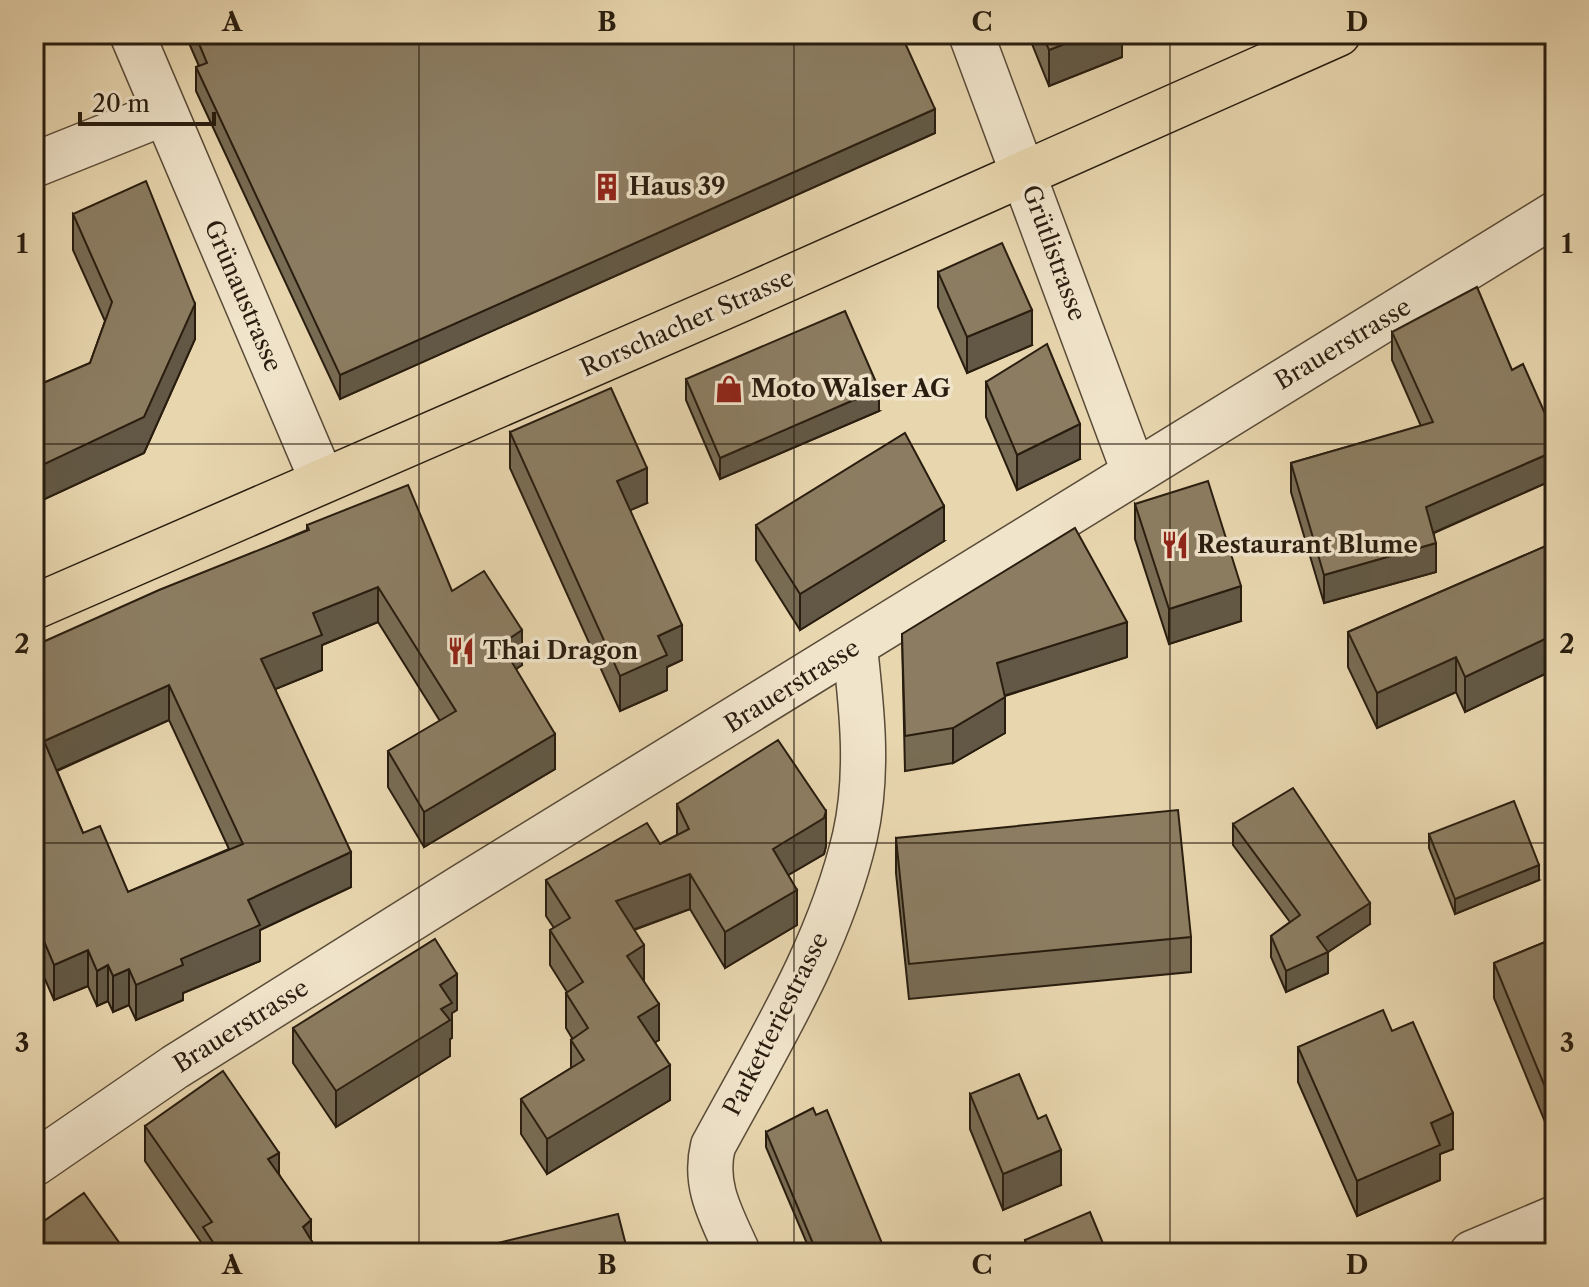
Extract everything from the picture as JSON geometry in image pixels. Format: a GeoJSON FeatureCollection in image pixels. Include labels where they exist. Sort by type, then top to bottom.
{"type":"FeatureCollection","features":[{"type":"Feature","properties":{"kind":"main road","name":"Rorschacher Strasse"},"geometry":{"type":"LineString","coordinates":[[34,607],[1338,34]]}},
{"type":"Feature","properties":{"kind":"street","name":"Grünaustrasse"},"geometry":{"type":"LineString","coordinates":[[132,34],[322,480]]}},
{"type":"Feature","properties":{"kind":"street","name":"Grütlistrasse"},"geometry":{"type":"LineString","coordinates":[[971,34],[1134,472]]}},
{"type":"Feature","properties":{"kind":"street"},"geometry":{"type":"LineString","coordinates":[[34,165],[164,113]]}},
{"type":"Feature","properties":{"kind":"street","name":"Brauerstrasse"},"geometry":{"type":"LineString","coordinates":[[34,1164],[175,1067],[462,887],[855,648],[1134,472],[1555,214]]}},
{"type":"Feature","properties":{"kind":"street","name":"Parketteriestrasse"},"geometry":{"type":"LineString","coordinates":[[738,1253],[711,1190],[710,1159],[713,1146],[820,947],[855,836],[864,720],[855,648]]}},
{"type":"Feature","properties":{"kind":"street"},"geometry":{"type":"LineString","coordinates":[[1472,1253],[1555,1218]]}},
{"type":"Feature","properties":{"kind":"building"},"geometry":{"type":"Polygon","coordinates":[[[195,34],[901,34],[935,109],[340,375],[196,67],[207,63],[195,34]]]}},
{"type":"Feature","properties":{"kind":"building"},"geometry":{"type":"Polygon","coordinates":[[[1042,34],[1090,34],[1049,50],[1042,34]]]}},
{"type":"Feature","properties":{"kind":"building"},"geometry":{"type":"Polygon","coordinates":[[[146,181],[195,304],[144,417],[34,469],[34,387],[90,363],[112,302],[73,214],[146,181]]]}},
{"type":"Feature","properties":{"kind":"building"},"geometry":{"type":"Polygon","coordinates":[[[1002,243],[1032,310],[967,337],[938,272],[1002,243]]]}},
{"type":"Feature","properties":{"kind":"building"},"geometry":{"type":"Polygon","coordinates":[[[1477,287],[1512,370],[1523,364],[1555,436],[1555,451],[1426,507],[1436,543],[1324,575],[1291,463],[1433,422],[1392,332],[1477,287]]]}},
{"type":"Feature","properties":{"kind":"building"},"geometry":{"type":"Polygon","coordinates":[[[845,311],[879,389],[720,458],[686,379],[845,311]]]}},
{"type":"Feature","properties":{"kind":"building"},"geometry":{"type":"Polygon","coordinates":[[[1047,344],[1080,424],[1017,455],[986,382],[1047,344]]]}},
{"type":"Feature","properties":{"kind":"building"},"geometry":{"type":"Polygon","coordinates":[[[611,388],[647,468],[617,481],[682,625],[658,636],[667,655],[620,676],[510,432],[611,388]]]}},
{"type":"Feature","properties":{"kind":"building"},"geometry":{"type":"Polygon","coordinates":[[[905,433],[944,506],[800,594],[756,525],[905,433]]]}},
{"type":"Feature","properties":{"kind":"building"},"geometry":{"type":"Polygon","coordinates":[[[1208,481],[1241,586],[1169,609],[1135,504],[1208,481]]]}},
{"type":"Feature","properties":{"kind":"building"},"geometry":{"type":"Polygon","coordinates":[[[408,485],[452,591],[484,571],[522,630],[501,644],[555,734],[424,812],[388,751],[456,711],[378,587],[313,613],[322,635],[261,659],[351,852],[248,900],[260,925],[181,959],[183,965],[136,985],[129,969],[113,976],[108,965],[97,971],[88,950],[54,965],[41,934],[34,937],[34,646],[159,590],[309,530],[307,525],[408,485]],[[169,685],[44,741],[83,833],[100,826],[128,892],[243,844],[169,685]]]}},
{"type":"Feature","properties":{"kind":"building"},"geometry":{"type":"Polygon","coordinates":[[[1075,528],[1127,622],[997,663],[1005,697],[953,728],[905,736],[902,634],[1075,528]]]}},
{"type":"Feature","properties":{"kind":"building"},"geometry":{"type":"Polygon","coordinates":[[[1555,542],[1555,648],[1549,637],[1465,677],[1456,657],[1377,693],[1348,632],[1555,542]]]}},
{"type":"Feature","properties":{"kind":"building"},"geometry":{"type":"Polygon","coordinates":[[[778,740],[826,811],[824,818],[773,849],[797,890],[725,932],[690,874],[616,901],[644,945],[627,956],[659,1004],[638,1017],[670,1065],[547,1139],[521,1099],[584,1060],[571,1040],[588,1028],[566,993],[583,982],[550,930],[570,918],[546,880],[647,823],[660,844],[689,829],[677,804],[778,740]]]}},
{"type":"Feature","properties":{"kind":"building"},"geometry":{"type":"Polygon","coordinates":[[[1293,788],[1370,903],[1317,937],[1328,952],[1286,971],[1271,936],[1300,915],[1233,824],[1293,788]]]}},
{"type":"Feature","properties":{"kind":"building"},"geometry":{"type":"Polygon","coordinates":[[[1514,801],[1539,865],[1455,899],[1429,834],[1514,801]]]}},
{"type":"Feature","properties":{"kind":"building"},"geometry":{"type":"Polygon","coordinates":[[[1178,810],[1191,937],[909,964],[896,838],[1178,810]]]}},
{"type":"Feature","properties":{"kind":"building"},"geometry":{"type":"Polygon","coordinates":[[[1555,938],[1555,1097],[1550,1099],[1494,963],[1555,938]]]}},
{"type":"Feature","properties":{"kind":"building"},"geometry":{"type":"Polygon","coordinates":[[[435,939],[457,974],[440,985],[452,1003],[441,1009],[450,1020],[336,1091],[293,1028],[435,939]]]}},
{"type":"Feature","properties":{"kind":"building"},"geometry":{"type":"Polygon","coordinates":[[[1383,1010],[1392,1031],[1413,1022],[1453,1113],[1431,1123],[1440,1145],[1357,1181],[1298,1047],[1383,1010]]]}},
{"type":"Feature","properties":{"kind":"building"},"geometry":{"type":"Polygon","coordinates":[[[223,1071],[279,1153],[268,1159],[311,1220],[303,1227],[316,1248],[308,1253],[220,1253],[203,1227],[212,1222],[145,1126],[223,1071]]]}},
{"type":"Feature","properties":{"kind":"building"},"geometry":{"type":"Polygon","coordinates":[[[1019,1074],[1038,1119],[1046,1115],[1061,1150],[1003,1174],[970,1094],[1019,1074]]]}},
{"type":"Feature","properties":{"kind":"building"},"geometry":{"type":"Polygon","coordinates":[[[813,1108],[816,1115],[827,1110],[886,1253],[839,1253],[838,1250],[817,1253],[766,1132],[813,1108]]]}},
{"type":"Feature","properties":{"kind":"building"},"geometry":{"type":"Polygon","coordinates":[[[84,1193],[123,1248],[115,1253],[34,1253],[34,1228],[84,1193]]]}},
{"type":"Feature","properties":{"kind":"building"},"geometry":{"type":"Polygon","coordinates":[[[1090,1212],[1107,1253],[1031,1253],[1025,1240],[1090,1212]]]}},
{"type":"Feature","properties":{"kind":"building"},"geometry":{"type":"Polygon","coordinates":[[[618,1214],[628,1253],[501,1253],[498,1243],[618,1214]]]}},
{"type":"Feature","properties":{"kind":"place","name":"Haus 39"},"geometry":{"type":"Point","coordinates":[607,187]}},
{"type":"Feature","properties":{"kind":"place","name":"Moto Walser AG"},"geometry":{"type":"Point","coordinates":[729,389]}},
{"type":"Feature","properties":{"kind":"place","name":"Restaurant Blume"},"geometry":{"type":"Point","coordinates":[1175,545]}},
{"type":"Feature","properties":{"kind":"place","name":"Thai Dragon"},"geometry":{"type":"Point","coordinates":[461,651]}}]}
